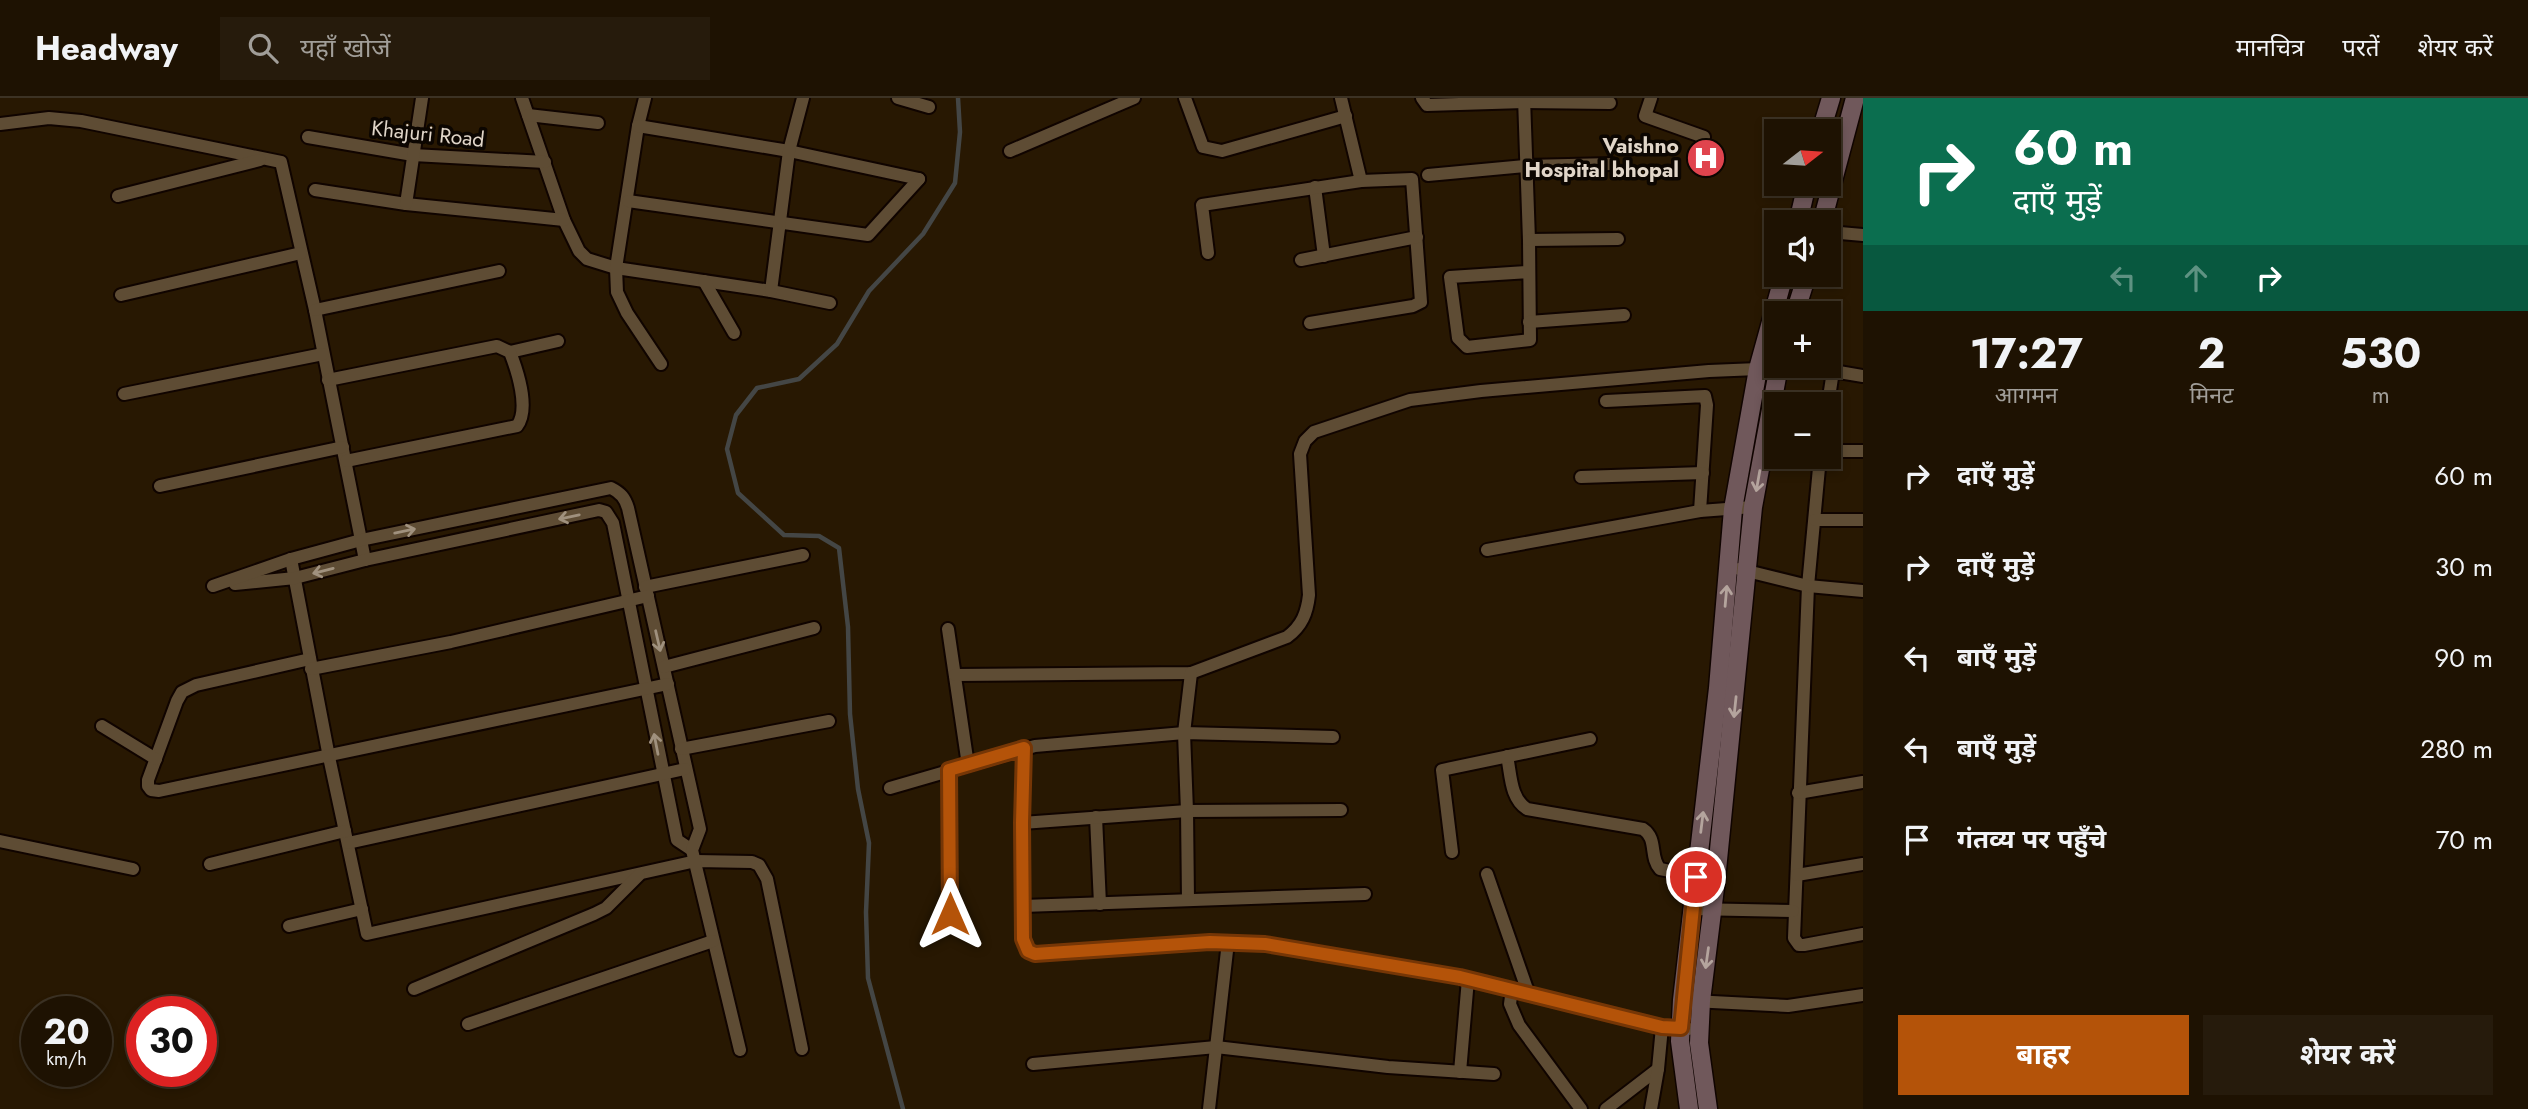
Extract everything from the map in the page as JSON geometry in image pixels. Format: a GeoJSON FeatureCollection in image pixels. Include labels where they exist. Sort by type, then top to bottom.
{"type":"FeatureCollection","features":[{"type":"Feature","properties":{"kind":"street"},"geometry":{"type":"LineString","coordinates":[[406,204],[422,98]]}},
{"type":"Feature","properties":{"kind":"street"},"geometry":{"type":"LineString","coordinates":[[522,98],[564,220],[579,251],[587,259],[616,268],[771,291],[830,303]]}},
{"type":"Feature","properties":{"kind":"street"},"geometry":{"type":"LineString","coordinates":[[645,98],[638,126],[616,268],[621,302],[661,364]]}},
{"type":"Feature","properties":{"kind":"street"},"geometry":{"type":"LineString","coordinates":[[771,291],[789,151],[803,98]]}},
{"type":"Feature","properties":{"kind":"street"},"geometry":{"type":"LineString","coordinates":[[898,98],[929,107]]}},
{"type":"Feature","properties":{"kind":"street"},"geometry":{"type":"LineString","coordinates":[[1010,151],[1134,98]]}},
{"type":"Feature","properties":{"kind":"street"},"geometry":{"type":"LineString","coordinates":[[1185,98],[1203,147],[1222,151],[1346,116]]}},
{"type":"Feature","properties":{"kind":"street"},"geometry":{"type":"LineString","coordinates":[[1341,98],[1361,181]]}},
{"type":"Feature","properties":{"kind":"street"},"geometry":{"type":"LineString","coordinates":[[1422,98],[1427,105],[1524,100],[1610,103]]}},
{"type":"Feature","properties":{"kind":"street"},"geometry":{"type":"LineString","coordinates":[[1651,98],[1645,116],[1704,136]]}},
{"type":"Feature","properties":{"kind":"street"},"geometry":{"type":"LineString","coordinates":[[1824,119],[1830,98]]}},
{"type":"Feature","properties":{"kind":"street"},"geometry":{"type":"LineString","coordinates":[[1825,210],[1851,99]]}},
{"type":"Feature","properties":{"kind":"street"},"geometry":{"type":"LineString","coordinates":[[1524,100],[1530,340],[1467,347],[1458,338],[1450,277],[1528,272]]}},
{"type":"Feature","properties":{"kind":"street"},"geometry":{"type":"LineString","coordinates":[[528,115],[598,123]]}},
{"type":"Feature","properties":{"kind":"street"},"geometry":{"type":"LineString","coordinates":[[0,124],[49,118],[81,121],[281,162],[315,310],[365,560]]}},
{"type":"Feature","properties":{"kind":"street"},"geometry":{"type":"LineString","coordinates":[[628,201],[867,235],[919,179],[789,151],[638,126]]}},
{"type":"Feature","properties":{"kind":"street","name":"Khajuri Road"},"geometry":{"type":"LineString","coordinates":[[308,137],[413,155],[545,162]]}},
{"type":"Feature","properties":{"kind":"street"},"geometry":{"type":"LineString","coordinates":[[118,196],[264,159]]}},
{"type":"Feature","properties":{"kind":"street"},"geometry":{"type":"LineString","coordinates":[[1428,175],[1525,166],[1612,164]]}},
{"type":"Feature","properties":{"kind":"street"},"geometry":{"type":"LineString","coordinates":[[1208,253],[1202,205],[1361,181],[1412,179],[1421,298],[1417,305],[1310,323]]}},
{"type":"Feature","properties":{"kind":"street"},"geometry":{"type":"LineString","coordinates":[[1315,187],[1324,256]]}},
{"type":"Feature","properties":{"kind":"street"},"geometry":{"type":"LineString","coordinates":[[315,191],[406,204],[564,220]]}},
{"type":"Feature","properties":{"kind":"street"},"geometry":{"type":"LineString","coordinates":[[1841,234],[1862,238]]}},
{"type":"Feature","properties":{"kind":"street"},"geometry":{"type":"LineString","coordinates":[[1301,260],[1417,237]]}},
{"type":"Feature","properties":{"kind":"street"},"geometry":{"type":"LineString","coordinates":[[1529,240],[1618,239]]}},
{"type":"Feature","properties":{"kind":"street"},"geometry":{"type":"LineString","coordinates":[[121,295],[301,253]]}},
{"type":"Feature","properties":{"kind":"street"},"geometry":{"type":"LineString","coordinates":[[315,310],[499,271]]}},
{"type":"Feature","properties":{"kind":"street"},"geometry":{"type":"LineString","coordinates":[[704,281],[734,333]]}},
{"type":"Feature","properties":{"kind":"street"},"geometry":{"type":"LineString","coordinates":[[1689,1109],[1680,1041],[1682,1000],[1718,688],[1732,509],[1758,369],[1781,287]]}},
{"type":"Feature","properties":{"kind":"street"},"geometry":{"type":"LineString","coordinates":[[1530,322],[1624,316]]}},
{"type":"Feature","properties":{"kind":"street"},"geometry":{"type":"LineString","coordinates":[[328,380],[497,346],[510,352],[558,341]]}},
{"type":"Feature","properties":{"kind":"street"},"geometry":{"type":"LineString","coordinates":[[346,461],[517,426],[521,421],[522,400],[510,352]]}},
{"type":"Feature","properties":{"kind":"street"},"geometry":{"type":"LineString","coordinates":[[124,394],[323,354]]}},
{"type":"Feature","properties":{"kind":"street"},"geometry":{"type":"LineString","coordinates":[[955,675],[1191,673],[1287,636],[1298,629],[1309,595],[1300,454],[1305,441],[1314,432],[1410,400],[1494,390],[1764,369]]}},
{"type":"Feature","properties":{"kind":"street"},"geometry":{"type":"LineString","coordinates":[[1830,392],[1833,371],[1863,376]]}},
{"type":"Feature","properties":{"kind":"street"},"geometry":{"type":"LineString","coordinates":[[1708,1109],[1699,1042],[1701,1001],[1717,880],[1754,507],[1776,378]]}},
{"type":"Feature","properties":{"kind":"street"},"geometry":{"type":"LineString","coordinates":[[1606,401],[1705,396],[1707,405],[1700,511]]}},
{"type":"Feature","properties":{"kind":"street"},"geometry":{"type":"LineString","coordinates":[[160,486],[343,447]]}},
{"type":"Feature","properties":{"kind":"street"},"geometry":{"type":"LineString","coordinates":[[1841,451],[1863,451]]}},
{"type":"Feature","properties":{"kind":"street"},"geometry":{"type":"LineString","coordinates":[[1819,469],[1808,586],[1794,938],[1799,945],[1863,934]]}},
{"type":"Feature","properties":{"kind":"street"},"geometry":{"type":"LineString","coordinates":[[1581,477],[1703,473]]}},
{"type":"Feature","properties":{"kind":"street"},"geometry":{"type":"LineString","coordinates":[[694,856],[677,841],[613,523],[606,512],[599,510],[365,560],[295,578],[213,586],[291,559],[361,540],[611,488],[619,492],[626,499],[668,684],[699,828],[694,856],[740,1050]]}},
{"type":"Feature","properties":{"kind":"street"},"geometry":{"type":"LineString","coordinates":[[606,512],[619,492]]}},
{"type":"Feature","properties":{"kind":"street"},"geometry":{"type":"LineString","coordinates":[[1487,550],[1700,511],[1754,507]]}},
{"type":"Feature","properties":{"kind":"street"},"geometry":{"type":"LineString","coordinates":[[1815,520],[1863,520]]}},
{"type":"Feature","properties":{"kind":"street"},"geometry":{"type":"LineString","coordinates":[[668,684],[159,792],[148,786],[177,701],[189,687],[451,642],[803,555]]}},
{"type":"Feature","properties":{"kind":"street"},"geometry":{"type":"LineString","coordinates":[[291,559],[367,934],[640,874],[694,856],[752,862],[763,870],[802,1049]]}},
{"type":"Feature","properties":{"kind":"street"},"geometry":{"type":"LineString","coordinates":[[1728,566],[1808,586],[1863,591]]}},
{"type":"Feature","properties":{"kind":"street"},"geometry":{"type":"LineString","coordinates":[[664,667],[814,628]]}},
{"type":"Feature","properties":{"kind":"street"},"geometry":{"type":"LineString","coordinates":[[948,629],[968,765]]}},
{"type":"Feature","properties":{"kind":"street"},"geometry":{"type":"LineString","coordinates":[[1188,900],[1184,733],[1191,673]]}},
{"type":"Feature","properties":{"kind":"street"},"geometry":{"type":"LineString","coordinates":[[681,749],[829,721]]}},
{"type":"Feature","properties":{"kind":"street"},"geometry":{"type":"LineString","coordinates":[[102,726],[156,759]]}},
{"type":"Feature","properties":{"kind":"street"},"geometry":{"type":"LineString","coordinates":[[890,788],[1024,748],[1184,733],[1333,737]]}},
{"type":"Feature","properties":{"kind":"street"},"geometry":{"type":"LineString","coordinates":[[1452,852],[1442,770],[1590,738]]}},
{"type":"Feature","properties":{"kind":"street"},"geometry":{"type":"LineString","coordinates":[[1024,748],[1024,945],[1035,954],[1227,942],[1265,944],[1468,979],[1662,1027],[1699,1030]]}},
{"type":"Feature","properties":{"kind":"street"},"geometry":{"type":"LineString","coordinates":[[1507,756],[1514,795],[1521,806],[1643,829],[1652,837],[1657,866],[1717,880]]}},
{"type":"Feature","properties":{"kind":"street"},"geometry":{"type":"LineString","coordinates":[[210,864],[685,769]]}},
{"type":"Feature","properties":{"kind":"street"},"geometry":{"type":"LineString","coordinates":[[949,770],[950,914]]}},
{"type":"Feature","properties":{"kind":"street"},"geometry":{"type":"LineString","coordinates":[[1798,793],[1863,782]]}},
{"type":"Feature","properties":{"kind":"street"},"geometry":{"type":"LineString","coordinates":[[1022,823],[1187,811],[1341,810]]}},
{"type":"Feature","properties":{"kind":"street"},"geometry":{"type":"LineString","coordinates":[[1096,817],[1100,904]]}},
{"type":"Feature","properties":{"kind":"street"},"geometry":{"type":"LineString","coordinates":[[0,841],[133,869]]}},
{"type":"Feature","properties":{"kind":"street"},"geometry":{"type":"LineString","coordinates":[[1797,875],[1863,864]]}},
{"type":"Feature","properties":{"kind":"street"},"geometry":{"type":"LineString","coordinates":[[414,989],[606,908],[640,874]]}},
{"type":"Feature","properties":{"kind":"street"},"geometry":{"type":"LineString","coordinates":[[1487,874],[1528,992]]}},
{"type":"Feature","properties":{"kind":"street"},"geometry":{"type":"LineString","coordinates":[[1023,906],[1365,894]]}},
{"type":"Feature","properties":{"kind":"street"},"geometry":{"type":"LineString","coordinates":[[289,926],[362,909]]}},
{"type":"Feature","properties":{"kind":"street"},"geometry":{"type":"LineString","coordinates":[[1692,909],[1793,911]]}},
{"type":"Feature","properties":{"kind":"street"},"geometry":{"type":"LineString","coordinates":[[468,1024],[713,940]]}},
{"type":"Feature","properties":{"kind":"street"},"geometry":{"type":"LineString","coordinates":[[1209,1109],[1227,942]]}},
{"type":"Feature","properties":{"kind":"street"},"geometry":{"type":"LineString","coordinates":[[1460,1072],[1468,979]]}},
{"type":"Feature","properties":{"kind":"street"},"geometry":{"type":"LineString","coordinates":[[1512,989],[1510,1004],[1519,1025],[1581,1109]]}},
{"type":"Feature","properties":{"kind":"street"},"geometry":{"type":"LineString","coordinates":[[1682,1000],[1788,1006],[1863,995]]}},
{"type":"Feature","properties":{"kind":"street"},"geometry":{"type":"LineString","coordinates":[[1651,1109],[1662,1027]]}},
{"type":"Feature","properties":{"kind":"street"},"geometry":{"type":"LineString","coordinates":[[1033,1064],[1216,1047],[1388,1067],[1494,1074]]}},
{"type":"Feature","properties":{"kind":"street"},"geometry":{"type":"LineString","coordinates":[[1606,1109],[1658,1069]]}},
{"type":"Feature","properties":{"kind":"waterway"},"geometry":{"type":"LineString","coordinates":[[903,1109],[868,978],[866,912],[869,843],[858,789],[850,714],[848,627],[839,548],[819,536],[784,535],[738,493],[727,449],[736,415],[757,388],[799,379],[837,344],[869,291],[923,234],[955,183],[960,132],[958,98]]}},
{"type":"Feature","properties":{"kind":"place","name":"Vaishno Hospital bhopal"},"geometry":{"type":"Point","coordinates":[1706,158]}},
{"type":"Feature","properties":{"kind":"route"},"geometry":{"type":"LineString","coordinates":[[950,914],[949,770],[1024,748],[1023,939],[1028,951],[1040,955],[1210,942],[1265,944],[1460,977],[1662,1027],[1681,1028],[1696,877]]}}]}
